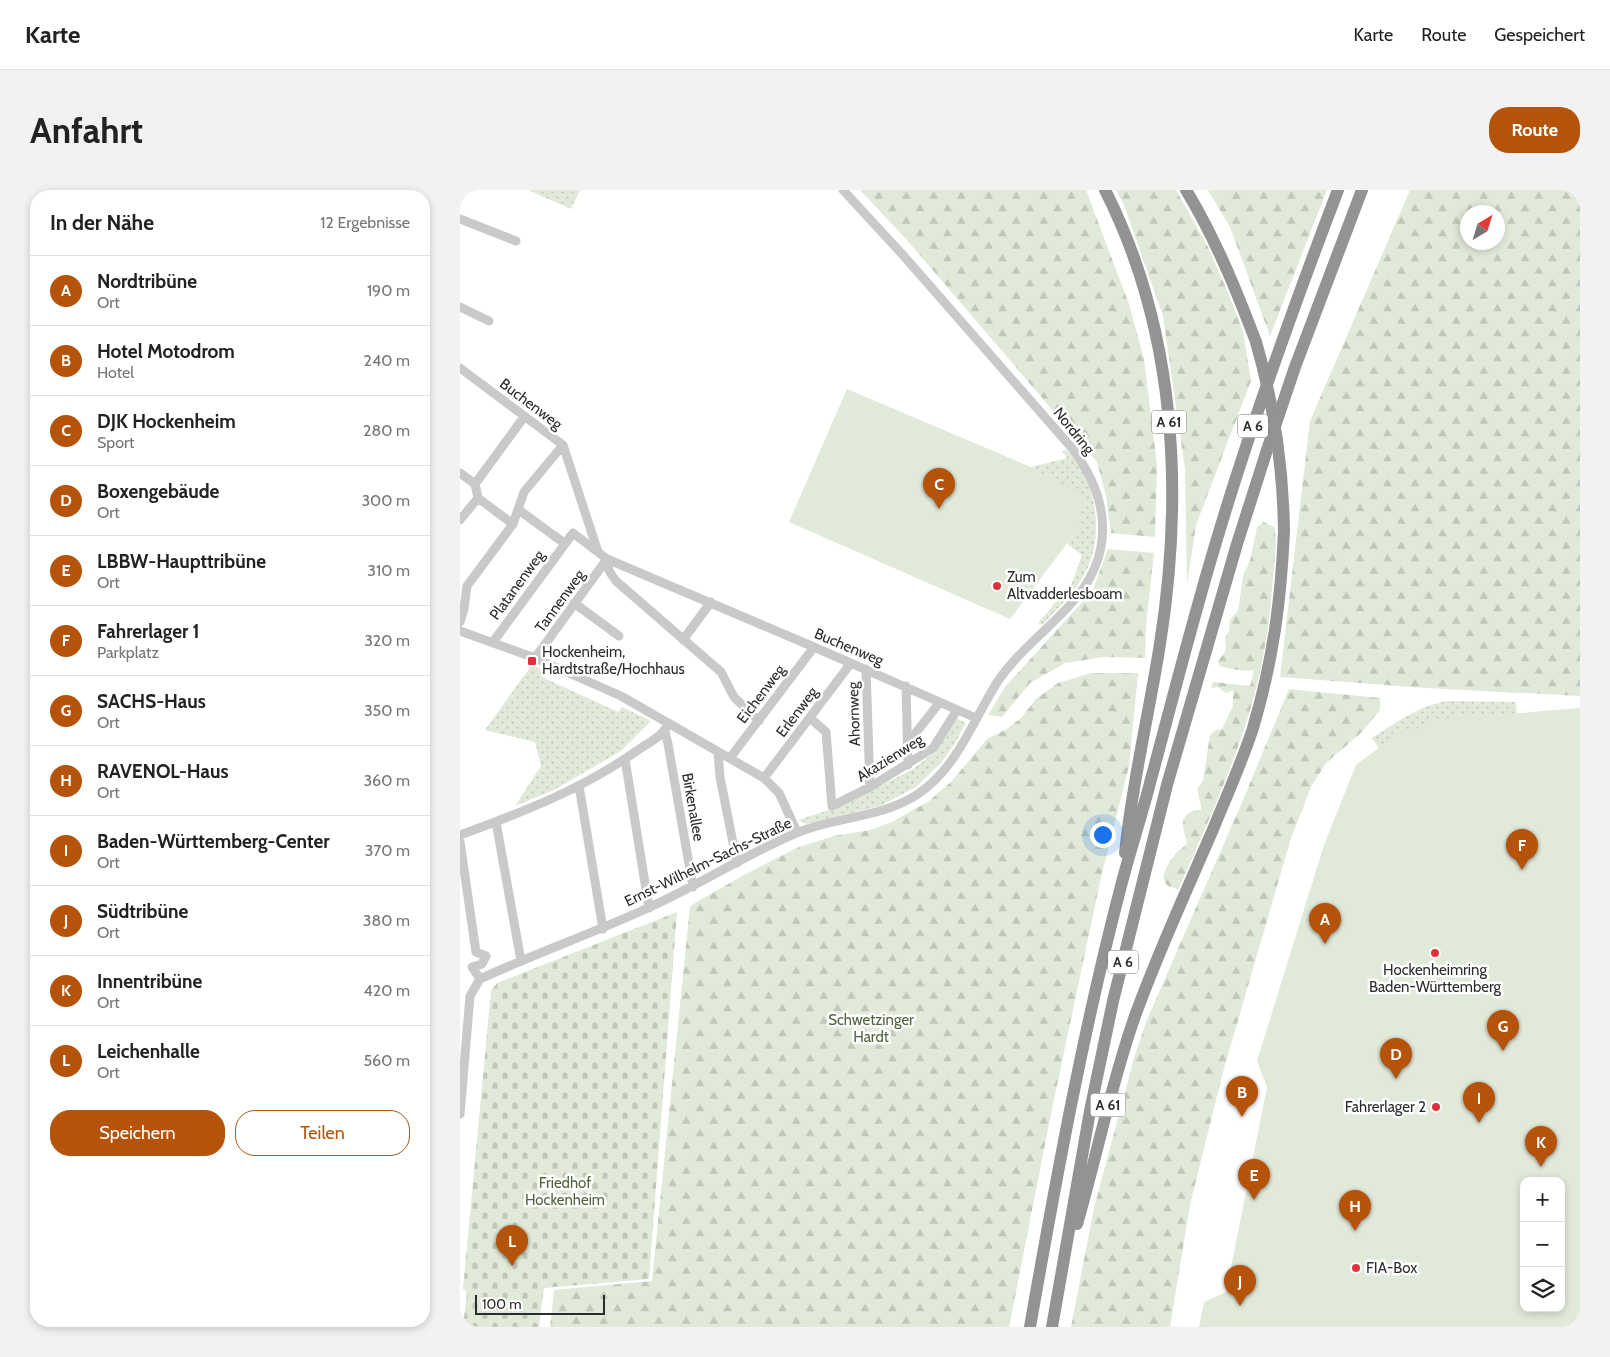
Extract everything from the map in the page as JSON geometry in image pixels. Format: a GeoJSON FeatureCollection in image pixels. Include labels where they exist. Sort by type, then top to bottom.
{"type":"FeatureCollection","features":[{"type":"Feature","properties":{"kind":"highway","name":"A 61"},"geometry":{"type":"LineString","coordinates":[[1104,190],[1123,230],[1142,283],[1159,350],[1169,414],[1172,467],[1172,529],[1165,606],[1156,668]]}},
{"type":"Feature","properties":{"kind":"highway","name":"A 61"},"geometry":{"type":"LineString","coordinates":[[1065,1251],[1077,1223],[1107,1108],[1134,1017],[1252,731],[1266,680],[1280,603],[1284,531],[1283,483],[1278,435],[1269,388],[1256,342],[1242,304],[1211,234],[1186,190]]}},
{"type":"Feature","properties":{"kind":"highway","name":"A 6"},"geometry":{"type":"LineString","coordinates":[[1030,1327],[1054,1193],[1084,1046],[1121,886],[1214,548],[1247,442],[1307,271],[1338,190]]}},
{"type":"Feature","properties":{"kind":"highway","name":"A 6"},"geometry":{"type":"LineString","coordinates":[[1052,1327],[1090,1111],[1113,1001],[1166,785],[1240,535],[1295,367],[1362,190]]}},
{"type":"Feature","properties":{"kind":"highway","name":"A 6"},"geometry":{"type":"LineString","coordinates":[[1121,886],[1129,812],[1156,668]]}},
{"type":"Feature","properties":{"kind":"street","name":"Nordring"},"geometry":{"type":"LineString","coordinates":[[843,190],[908,261],[1071,448],[1088,472],[1099,497],[1103,520],[1102,540],[1091,577],[1070,606],[1008,669],[976,718]]}},
{"type":"Feature","properties":{"kind":"street"},"geometry":{"type":"LineString","coordinates":[[460,219],[516,242]]}},
{"type":"Feature","properties":{"kind":"street"},"geometry":{"type":"LineString","coordinates":[[460,307],[489,321]]}},
{"type":"Feature","properties":{"kind":"street","name":"Buchenweg"},"geometry":{"type":"LineString","coordinates":[[460,368],[563,445]]}},
{"type":"Feature","properties":{"kind":"street"},"geometry":{"type":"LineString","coordinates":[[475,484],[524,417]]}},
{"type":"Feature","properties":{"kind":"street"},"geometry":{"type":"LineString","coordinates":[[460,622],[467,586],[514,524],[524,492],[563,445]]}},
{"type":"Feature","properties":{"kind":"street"},"geometry":{"type":"LineString","coordinates":[[563,445],[598,552]]}},
{"type":"Feature","properties":{"kind":"street"},"geometry":{"type":"LineString","coordinates":[[460,474],[475,484],[478,498],[514,524]]}},
{"type":"Feature","properties":{"kind":"street"},"geometry":{"type":"LineString","coordinates":[[460,520],[478,498]]}},
{"type":"Feature","properties":{"kind":"street"},"geometry":{"type":"LineString","coordinates":[[519,510],[564,544]]}},
{"type":"Feature","properties":{"kind":"street","name":"Buchenweg"},"geometry":{"type":"LineString","coordinates":[[564,544],[573,532],[607,559],[814,646],[976,718]]}},
{"type":"Feature","properties":{"kind":"street","name":"Platanenweg"},"geometry":{"type":"LineString","coordinates":[[493,642],[564,544]]}},
{"type":"Feature","properties":{"kind":"street","name":"Buchenweg"},"geometry":{"type":"LineString","coordinates":[[607,559],[609,571],[616,581],[722,672],[734,697],[759,721]]}},
{"type":"Feature","properties":{"kind":"street","name":"Tannenweg"},"geometry":{"type":"LineString","coordinates":[[535,658],[607,559]]}},
{"type":"Feature","properties":{"kind":"street"},"geometry":{"type":"LineString","coordinates":[[683,640],[711,602]]}},
{"type":"Feature","properties":{"kind":"street"},"geometry":{"type":"LineString","coordinates":[[574,603],[619,636]]}},
{"type":"Feature","properties":{"kind":"street"},"geometry":{"type":"LineString","coordinates":[[460,631],[535,658],[621,696],[764,778],[779,793],[797,832]]}},
{"type":"Feature","properties":{"kind":"street","name":"Eichenweg"},"geometry":{"type":"LineString","coordinates":[[730,758],[814,646]]}},
{"type":"Feature","properties":{"kind":"street","name":"Erlenweg"},"geometry":{"type":"LineString","coordinates":[[764,778],[851,663]]}},
{"type":"Feature","properties":{"kind":"street","name":"Ahornweg"},"geometry":{"type":"LineString","coordinates":[[866,669],[870,788]]}},
{"type":"Feature","properties":{"kind":"street"},"geometry":{"type":"LineString","coordinates":[[906,686],[908,765]]}},
{"type":"Feature","properties":{"kind":"street"},"geometry":{"type":"LineString","coordinates":[[908,744],[940,702]]}},
{"type":"Feature","properties":{"kind":"street","name":"Akazienweg"},"geometry":{"type":"LineString","coordinates":[[810,718],[826,732],[832,806],[870,788],[933,748],[952,721],[957,710]]}},
{"type":"Feature","properties":{"kind":"street","name":"Ernst-Wilhelm-Sachs-Straße"},"geometry":{"type":"LineString","coordinates":[[480,979],[603,929],[649,908],[797,832],[883,811],[918,794],[946,768],[959,751],[976,718]]}},
{"type":"Feature","properties":{"kind":"street"},"geometry":{"type":"LineString","coordinates":[[460,835],[537,806],[579,786],[625,759],[665,732],[669,723]]}},
{"type":"Feature","properties":{"kind":"street","name":"Birkenallee"},"geometry":{"type":"LineString","coordinates":[[665,732],[693,887]]}},
{"type":"Feature","properties":{"kind":"street"},"geometry":{"type":"LineString","coordinates":[[718,752],[723,795],[737,863]]}},
{"type":"Feature","properties":{"kind":"street"},"geometry":{"type":"LineString","coordinates":[[625,759],[649,908]]}},
{"type":"Feature","properties":{"kind":"street"},"geometry":{"type":"LineString","coordinates":[[579,786],[603,929]]}},
{"type":"Feature","properties":{"kind":"street"},"geometry":{"type":"LineString","coordinates":[[496,822],[521,961]]}},
{"type":"Feature","properties":{"kind":"street"},"geometry":{"type":"LineString","coordinates":[[460,842],[476,952],[486,956],[482,964],[472,968],[480,979],[470,996],[460,1114]]}},
{"type":"Feature","properties":{"kind":"street"},"geometry":{"type":"LineString","coordinates":[[460,995],[470,996]]}},
{"type":"Feature","properties":{"kind":"green space"},"geometry":{"type":"Polygon","coordinates":[[[528,190],[580,190],[571,209],[528,190]]]}},
{"type":"Feature","properties":{"kind":"green space"},"geometry":{"type":"Polygon","coordinates":[[[860,190],[1086,190],[1129,304],[1144,359],[1157,465],[1155,537],[1111,533],[1106,496],[1097,462],[906,239],[860,190]]]}},
{"type":"Feature","properties":{"kind":"green space"},"geometry":{"type":"Polygon","coordinates":[[[1116,190],[1176,190],[1208,247],[1243,331],[1251,381],[1196,525],[1187,584],[1185,469],[1163,316],[1124,205],[1116,190]]]}},
{"type":"Feature","properties":{"kind":"green space"},"geometry":{"type":"Polygon","coordinates":[[[1208,190],[1327,190],[1270,336],[1230,227],[1208,190]]]}},
{"type":"Feature","properties":{"kind":"green space"},"geometry":{"type":"Polygon","coordinates":[[[1410,190],[1580,190],[1580,696],[1426,688],[1280,677],[1310,421],[1410,190]]]}},
{"type":"Feature","properties":{"kind":"green space"},"geometry":{"type":"Polygon","coordinates":[[[847,389],[1031,467],[1085,496],[1078,529],[1010,619],[789,522],[847,389]]]}},
{"type":"Feature","properties":{"kind":"green space"},"geometry":{"type":"Polygon","coordinates":[[[1067,450],[1078,463],[1087,480],[1094,506],[1096,533],[1091,559],[1086,571],[1066,600],[1042,625],[1038,623],[1072,583],[1082,555],[1067,544],[1078,529],[1031,467],[1067,458],[1062,451],[1067,450]]]}},
{"type":"Feature","properties":{"kind":"green space"},"geometry":{"type":"Polygon","coordinates":[[[1264,522],[1275,528],[1276,544],[1269,621],[1259,678],[1229,771],[1178,890],[1167,885],[1164,873],[1176,853],[1187,843],[1183,827],[1184,819],[1192,811],[1201,810],[1197,789],[1203,781],[1210,735],[1214,731],[1222,729],[1233,706],[1233,690],[1226,693],[1218,687],[1211,688],[1213,682],[1250,686],[1254,670],[1228,668],[1220,666],[1218,662],[1226,648],[1225,637],[1229,631],[1230,620],[1237,612],[1243,575],[1250,561],[1257,527],[1264,522]]]}},
{"type":"Feature","properties":{"kind":"green space"},"geometry":{"type":"Polygon","coordinates":[[[1108,549],[1154,553],[1146,626],[1145,658],[1104,657],[1065,663],[1030,683],[1002,717],[988,715],[1005,687],[1093,590],[1108,549]]]}},
{"type":"Feature","properties":{"kind":"green space"},"geometry":{"type":"Polygon","coordinates":[[[531,666],[545,670],[542,677],[618,712],[622,707],[651,721],[621,751],[554,790],[515,806],[541,766],[535,742],[485,730],[531,666]]]}},
{"type":"Feature","properties":{"kind":"green space","name":"Schwetzinger Hardt"},"geometry":{"type":"Polygon","coordinates":[[[1091,673],[1138,673],[1129,766],[1102,873],[1053,1104],[1009,1327],[550,1327],[554,1290],[652,1281],[690,906],[742,876],[799,847],[834,836],[870,830],[892,822],[929,801],[952,781],[987,739],[1007,729],[1021,718],[1036,699],[1058,683],[1091,673]]]}},
{"type":"Feature","properties":{"kind":"green space"},"geometry":{"type":"Polygon","coordinates":[[[1289,689],[1380,698],[1380,710],[1362,732],[1326,763],[1311,787],[1291,838],[1223,1072],[1190,1205],[1170,1327],[1071,1327],[1094,1208],[1134,1058],[1146,1022],[1243,800],[1289,689]]]}},
{"type":"Feature","properties":{"kind":"green space"},"geometry":{"type":"Polygon","coordinates":[[[1447,701],[1516,702],[1518,739],[1392,768],[1372,738],[1417,711],[1436,703],[1447,701]]]}},
{"type":"Feature","properties":{"kind":"green space","name":"Hockenheimring Baden-Württemberg"},"geometry":{"type":"Polygon","coordinates":[[[1580,708],[1580,1327],[1199,1327],[1204,1302],[1226,1292],[1267,1087],[1257,1061],[1324,845],[1356,765],[1393,737],[1393,731],[1409,732],[1434,720],[1459,716],[1580,708]]]}},
{"type":"Feature","properties":{"kind":"green space"},"geometry":{"type":"Polygon","coordinates":[[[956,718],[966,723],[954,745],[941,763],[916,787],[880,806],[806,824],[798,820],[844,805],[913,769],[936,751],[956,718]]]}},
{"type":"Feature","properties":{"kind":"green space","name":"Friedhof Hockenheim"},"geometry":{"type":"Polygon","coordinates":[[[677,912],[649,1279],[544,1288],[539,1327],[460,1327],[460,1319],[464,1318],[467,1292],[463,1289],[491,991],[497,983],[677,912]]]}},
{"type":"Feature","properties":{"kind":"place","name":"DJK Hockenheim"},"geometry":{"type":"Point","coordinates":[939,509]}},
{"type":"Feature","properties":{"kind":"place","name":"Zum Altvadderlesboam"},"geometry":{"type":"Point","coordinates":[997,586]}},
{"type":"Feature","properties":{"kind":"place","name":"Hockenheim, Hardtstraße/Hochhaus"},"geometry":{"type":"Point","coordinates":[532,661]}},
{"type":"Feature","properties":{"kind":"place","name":"Fahrerlager 1"},"geometry":{"type":"Point","coordinates":[1522,870]}},
{"type":"Feature","properties":{"kind":"place","name":"Nordtribüne"},"geometry":{"type":"Point","coordinates":[1325,944]}},
{"type":"Feature","properties":{"kind":"place","name":"Hockenheimring Baden-Württemberg"},"geometry":{"type":"Point","coordinates":[1435,953]}},
{"type":"Feature","properties":{"kind":"place","name":"SACHS-Haus"},"geometry":{"type":"Point","coordinates":[1503,1051]}},
{"type":"Feature","properties":{"kind":"place","name":"Boxengebäude"},"geometry":{"type":"Point","coordinates":[1396,1079]}},
{"type":"Feature","properties":{"kind":"place","name":"Fahrerlager 2"},"geometry":{"type":"Point","coordinates":[1436,1107]}},
{"type":"Feature","properties":{"kind":"place","name":"Hotel Motodrom"},"geometry":{"type":"Point","coordinates":[1242,1117]}},
{"type":"Feature","properties":{"kind":"place","name":"Baden-Württemberg-Center"},"geometry":{"type":"Point","coordinates":[1479,1123]}},
{"type":"Feature","properties":{"kind":"place","name":"Innentribüne"},"geometry":{"type":"Point","coordinates":[1541,1167]}},
{"type":"Feature","properties":{"kind":"place","name":"LBBW-Haupttribüne"},"geometry":{"type":"Point","coordinates":[1254,1200]}},
{"type":"Feature","properties":{"kind":"place","name":"RAVENOL-Haus"},"geometry":{"type":"Point","coordinates":[1355,1231]}},
{"type":"Feature","properties":{"kind":"place","name":"Leichenhalle"},"geometry":{"type":"Point","coordinates":[512,1266]}},
{"type":"Feature","properties":{"kind":"place","name":"FIA-Box"},"geometry":{"type":"Point","coordinates":[1356,1268]}},
{"type":"Feature","properties":{"kind":"place","name":"Südtribüne"},"geometry":{"type":"Point","coordinates":[1240,1306]}}]}
